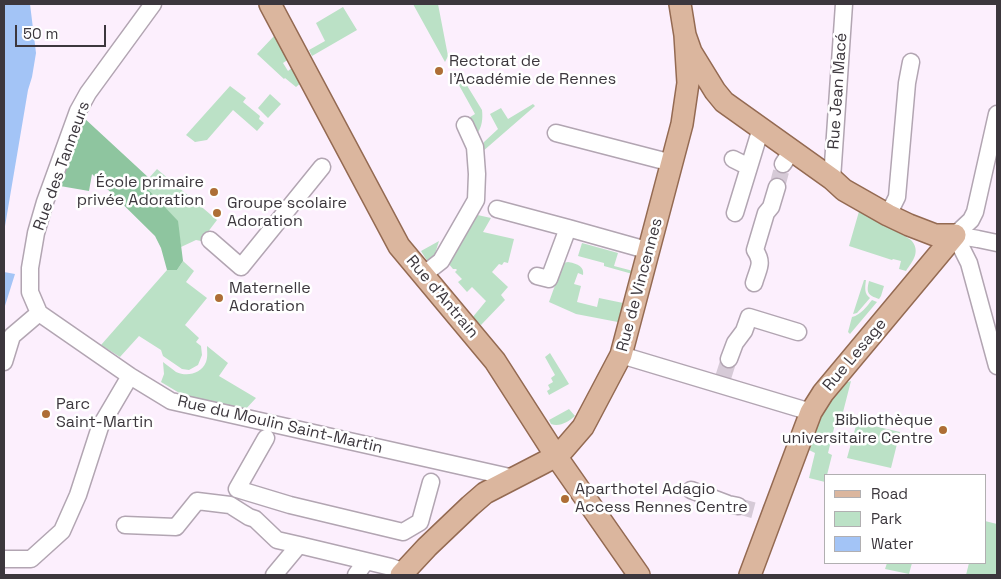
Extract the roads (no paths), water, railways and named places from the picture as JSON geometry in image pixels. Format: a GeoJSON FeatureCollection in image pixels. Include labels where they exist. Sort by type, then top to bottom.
{"type":"FeatureCollection","features":[{"type":"Feature","properties":{"kind":"main road"},"geometry":{"type":"LineString","coordinates":[[680,4],[688,45],[694,59],[715,91],[724,102],[761,128],[788,157],[832,179],[844,190],[891,210],[909,225],[936,234],[956,235]]}},
{"type":"Feature","properties":{"kind":"main road","name":"Rue d'Antrain"},"geometry":{"type":"LineString","coordinates":[[274,6],[399,246],[495,361],[556,456],[639,575]]}},
{"type":"Feature","properties":{"kind":"main road","name":"Rue de Vincennes"},"geometry":{"type":"LineString","coordinates":[[408,573],[427,547],[485,493],[556,456],[584,427],[621,355],[650,251],[687,99],[688,76],[685,35]]}},
{"type":"Feature","properties":{"kind":"main road"},"geometry":{"type":"LineString","coordinates":[[687,99],[705,90],[715,91]]}},
{"type":"Feature","properties":{"kind":"main road","name":"Rue Lesage"},"geometry":{"type":"LineString","coordinates":[[750,575],[768,515],[811,412],[823,393],[956,235]]}},
{"type":"Feature","properties":{"kind":"street","name":"Rue des Tanneurs"},"geometry":{"type":"LineString","coordinates":[[39,313],[30,292],[30,268],[36,233],[45,202],[78,111],[88,93],[153,4]]}},
{"type":"Feature","properties":{"kind":"street","name":"Rue Jean Macé"},"geometry":{"type":"LineString","coordinates":[[832,179],[844,4]]}},
{"type":"Feature","properties":{"kind":"street"},"geometry":{"type":"LineString","coordinates":[[891,210],[897,197],[907,83],[911,62]]}},
{"type":"Feature","properties":{"kind":"street"},"geometry":{"type":"LineString","coordinates":[[956,235],[971,220],[975,212],[997,114]]}},
{"type":"Feature","properties":{"kind":"street"},"geometry":{"type":"LineString","coordinates":[[423,275],[442,261],[476,200],[475,147],[465,125]]}},
{"type":"Feature","properties":{"kind":"street"},"geometry":{"type":"LineString","coordinates":[[736,213],[761,128]]}},
{"type":"Feature","properties":{"kind":"street"},"geometry":{"type":"LineString","coordinates":[[556,133],[672,163]]}},
{"type":"Feature","properties":{"kind":"street"},"geometry":{"type":"LineString","coordinates":[[733,159],[749,166]]}},
{"type":"Feature","properties":{"kind":"street"},"geometry":{"type":"LineString","coordinates":[[210,240],[241,267],[322,167]]}},
{"type":"Feature","properties":{"kind":"street"},"geometry":{"type":"LineString","coordinates":[[754,283],[760,262],[754,250],[777,187]]}},
{"type":"Feature","properties":{"kind":"street"},"geometry":{"type":"LineString","coordinates":[[764,247],[774,212],[771,207]]}},
{"type":"Feature","properties":{"kind":"street"},"geometry":{"type":"LineString","coordinates":[[497,209],[650,251]]}},
{"type":"Feature","properties":{"kind":"street"},"geometry":{"type":"LineString","coordinates":[[537,276],[549,279],[568,228]]}},
{"type":"Feature","properties":{"kind":"street"},"geometry":{"type":"LineString","coordinates":[[956,235],[997,243]]}},
{"type":"Feature","properties":{"kind":"street"},"geometry":{"type":"LineString","coordinates":[[956,235],[969,263],[997,366]]}},
{"type":"Feature","properties":{"kind":"street"},"geometry":{"type":"LineString","coordinates":[[4,362],[12,336],[39,313]]}},
{"type":"Feature","properties":{"kind":"street","name":"Rue du Moulin Saint-Martin"},"geometry":{"type":"LineString","coordinates":[[39,313],[130,376],[171,401],[514,478]]}},
{"type":"Feature","properties":{"kind":"street"},"geometry":{"type":"LineString","coordinates":[[729,359],[735,343],[744,331],[749,317],[798,332]]}},
{"type":"Feature","properties":{"kind":"street"},"geometry":{"type":"LineString","coordinates":[[621,355],[722,382],[811,412]]}},
{"type":"Feature","properties":{"kind":"street"},"geometry":{"type":"LineString","coordinates":[[4,559],[31,559],[62,531],[78,496],[100,426],[130,376]]}},
{"type":"Feature","properties":{"kind":"street"},"geometry":{"type":"LineString","coordinates":[[266,438],[237,489],[290,505],[403,532],[427,547]]}},
{"type":"Feature","properties":{"kind":"street"},"geometry":{"type":"LineString","coordinates":[[403,532],[420,522],[430,482]]}},
{"type":"Feature","properties":{"kind":"street"},"geometry":{"type":"LineString","coordinates":[[691,490],[738,506]]}},
{"type":"Feature","properties":{"kind":"street"},"geometry":{"type":"LineString","coordinates":[[125,525],[176,527],[198,502],[230,505],[255,519],[277,540],[391,567],[408,573]]}},
{"type":"Feature","properties":{"kind":"street"},"geometry":{"type":"LineString","coordinates":[[274,575],[299,545]]}},
{"type":"Feature","properties":{"kind":"street"},"geometry":{"type":"LineString","coordinates":[[356,575],[366,561]]}},
{"type":"Feature","properties":{"kind":"water"},"geometry":{"type":"Polygon","coordinates":[[[4,4],[30,4],[36,53],[4,232],[4,4]]]}},
{"type":"Feature","properties":{"kind":"water"},"geometry":{"type":"Polygon","coordinates":[[[4,272],[15,274],[4,309],[4,272]]]}},
{"type":"Feature","properties":{"kind":"tunnel"},"geometry":{"type":"LineString","coordinates":[[777,187],[783,164]]}},
{"type":"Feature","properties":{"kind":"tunnel"},"geometry":{"type":"LineString","coordinates":[[723,378],[729,359]]}},
{"type":"Feature","properties":{"kind":"tunnel"},"geometry":{"type":"LineString","coordinates":[[738,506],[764,513]]}},
{"type":"Feature","properties":{"kind":"place","name":"Rectorat de l'Académie de Rennes"},"geometry":{"type":"Point","coordinates":[439,71]}},
{"type":"Feature","properties":{"kind":"place","name":"École primaire privée Adoration"},"geometry":{"type":"Point","coordinates":[214,192]}},
{"type":"Feature","properties":{"kind":"place","name":"Groupe scolaire Adoration"},"geometry":{"type":"Point","coordinates":[217,213]}},
{"type":"Feature","properties":{"kind":"place","name":"Maternelle Adoration"},"geometry":{"type":"Point","coordinates":[219,298]}},
{"type":"Feature","properties":{"kind":"place","name":"Parc Saint-Martin"},"geometry":{"type":"Point","coordinates":[46,414]}},
{"type":"Feature","properties":{"kind":"place","name":"Bibliothèque universitaire Centre"},"geometry":{"type":"Point","coordinates":[943,430]}},
{"type":"Feature","properties":{"kind":"place","name":"Aparthotel Adagio Access Rennes Centre"},"geometry":{"type":"Point","coordinates":[565,499]}}]}
